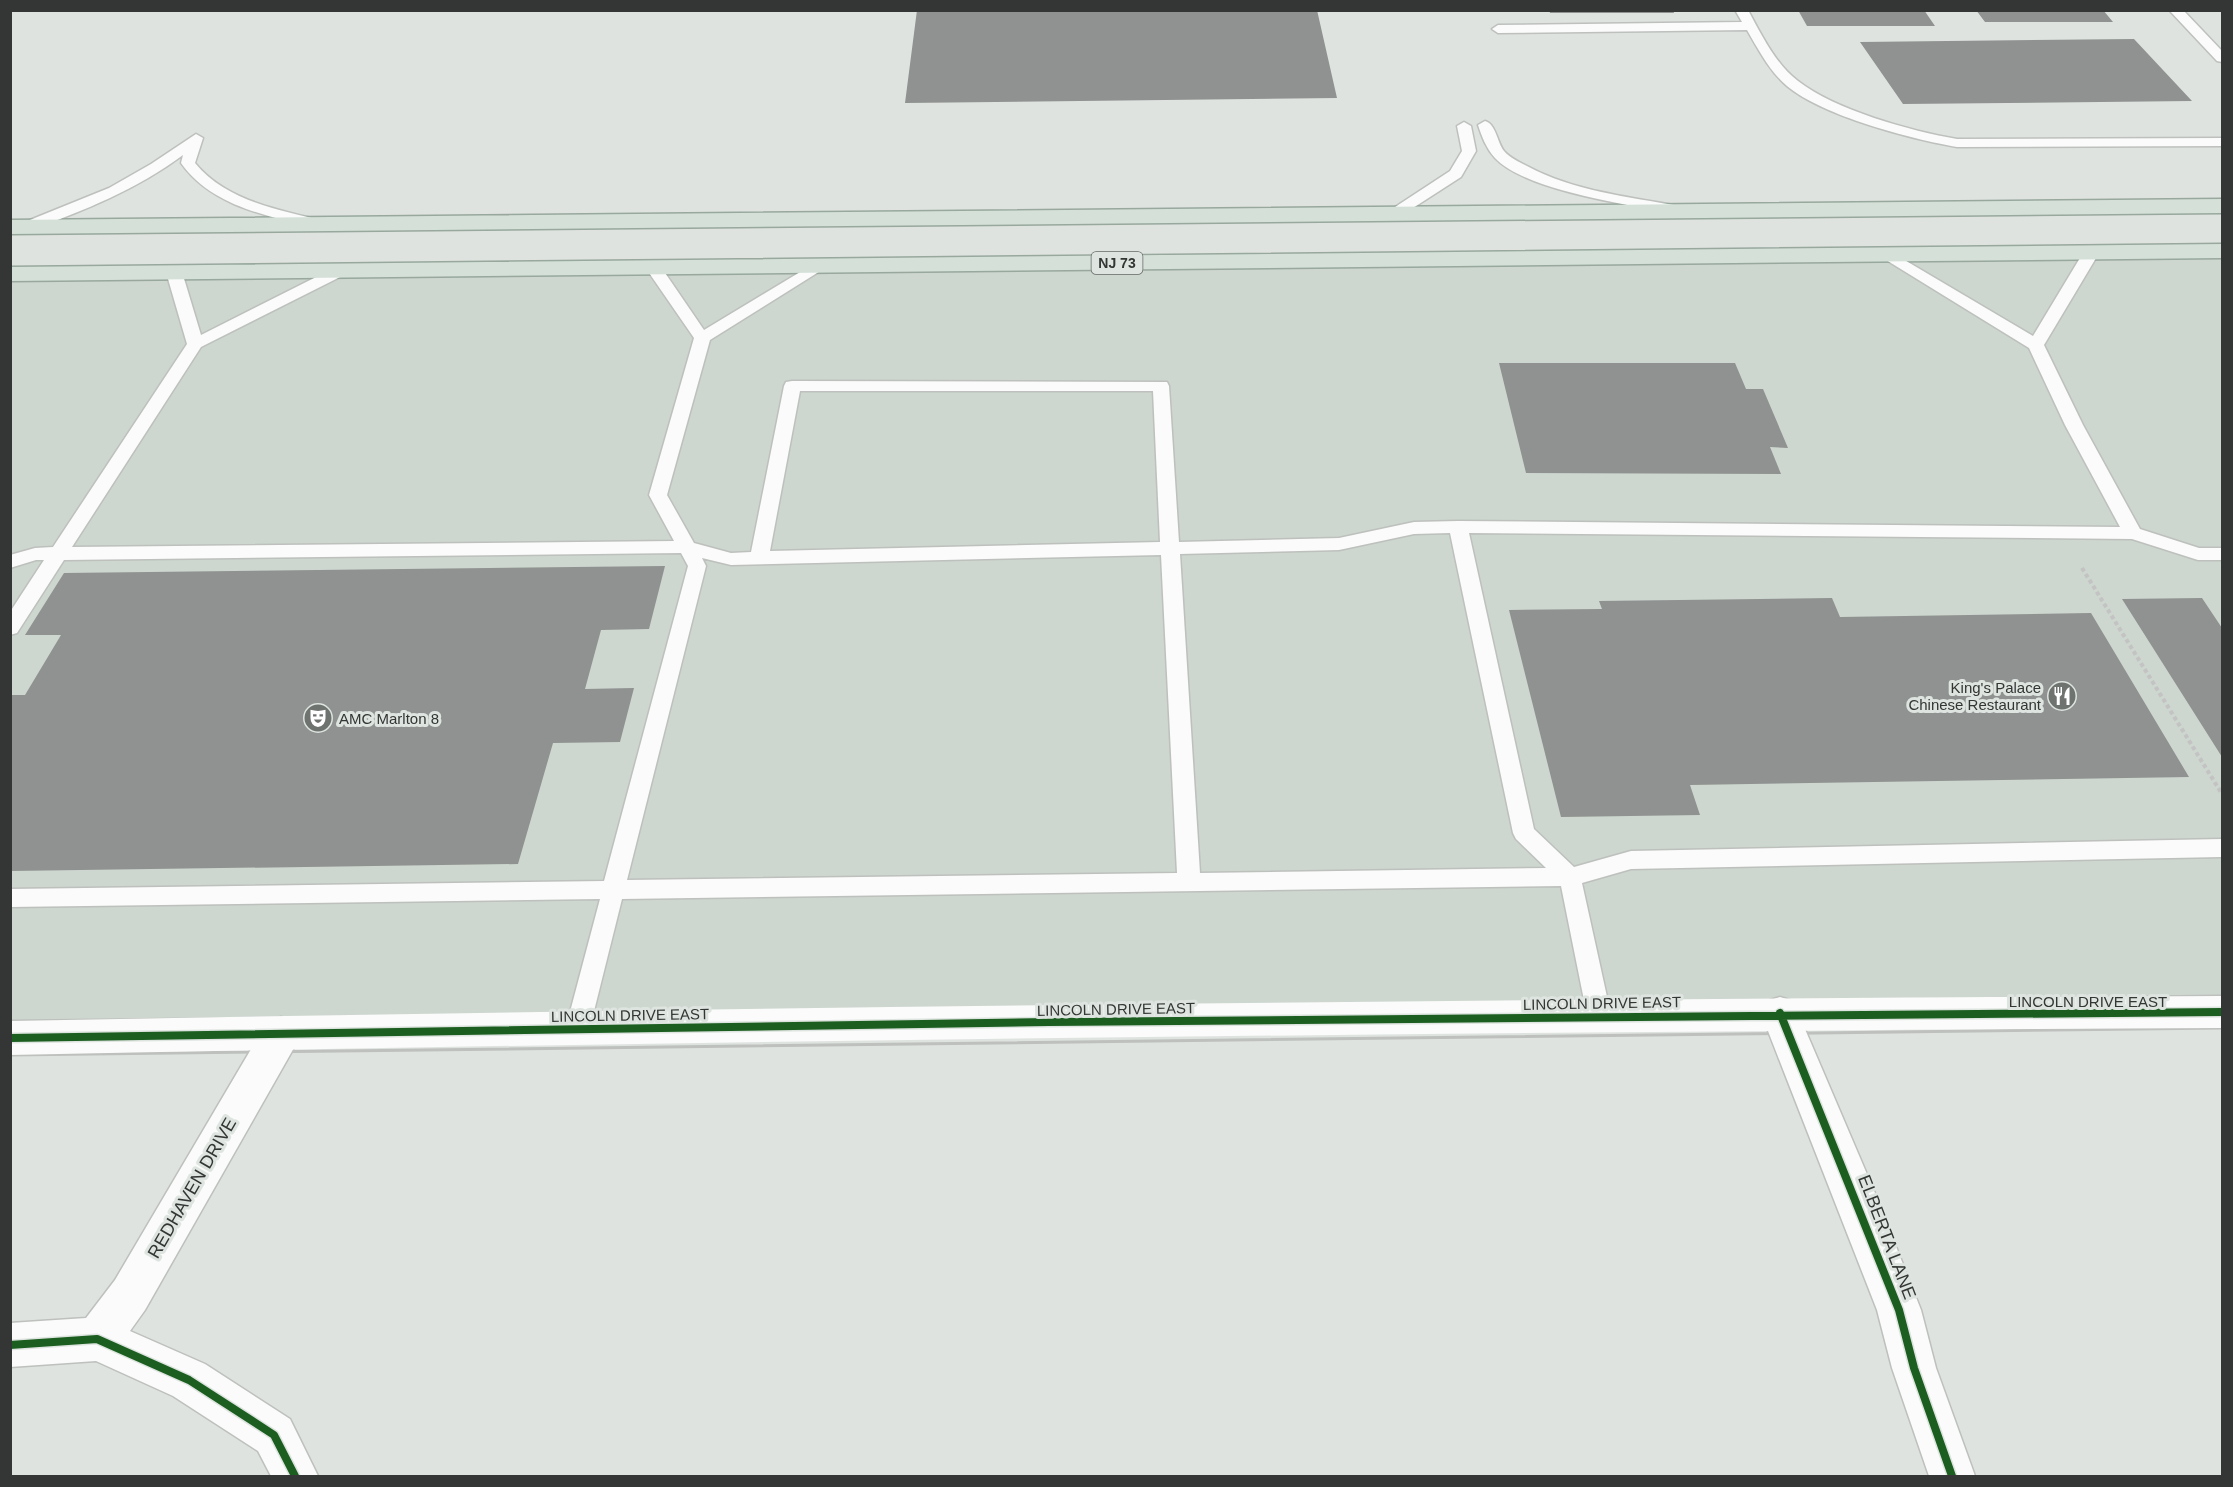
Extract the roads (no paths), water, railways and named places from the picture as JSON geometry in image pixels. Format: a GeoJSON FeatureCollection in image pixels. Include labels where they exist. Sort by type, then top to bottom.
{"type":"FeatureCollection","features":[{"type":"Feature","properties":{"kind":"highway"},"geometry":{"type":"LineString","coordinates":[[18,227],[2223,206]]}},
{"type":"Feature","properties":{"kind":"highway","name":"NJ 73"},"geometry":{"type":"LineString","coordinates":[[10,274],[2223,251]]}},
{"type":"Feature","properties":{"kind":"street","name":"LINCOLN DRIVE EAST"},"geometry":{"type":"LineString","coordinates":[[10,1038],[578,1027],[1599,1015],[2223,1012]]}},
{"type":"Feature","properties":{"kind":"street","name":"ELBERTA LANE"},"geometry":{"type":"LineString","coordinates":[[1780,1013],[1899,1310],[1914,1368],[1953,1476]]}},
{"type":"Feature","properties":{"kind":"street","name":"REDHAVEN DRIVE"},"geometry":{"type":"LineString","coordinates":[[97,1339],[129,1295],[281,1034]]}},
{"type":"Feature","properties":{"kind":"street"},"geometry":{"type":"LineString","coordinates":[[10,1345],[97,1339],[189,1380],[274,1435],[295,1476]]}},
{"type":"Feature","properties":{"kind":"lane"},"geometry":{"type":"LineString","coordinates":[[1741,10],[1792,84],[1831,105],[1934,140],[1957,143],[2223,142]]}},
{"type":"Feature","properties":{"kind":"lane"},"geometry":{"type":"LineString","coordinates":[[2175,10],[2223,58]]}},
{"type":"Feature","properties":{"kind":"lane"},"geometry":{"type":"LineString","coordinates":[[1498,29],[1750,26]]}},
{"type":"Feature","properties":{"kind":"lane"},"geometry":{"type":"LineString","coordinates":[[1485,125],[1492,145],[1505,160],[1544,178],[1564,186],[1685,211]]}},
{"type":"Feature","properties":{"kind":"lane"},"geometry":{"type":"LineString","coordinates":[[1394,214],[1437,188],[1455,174],[1469,151],[1464,126]]}},
{"type":"Feature","properties":{"kind":"lane"},"geometry":{"type":"LineString","coordinates":[[18,227],[76,210],[131,183],[171,159],[196,138],[189,163],[195,175],[212,188],[263,209],[319,224]]}},
{"type":"Feature","properties":{"kind":"lane"},"geometry":{"type":"LineString","coordinates":[[2036,345],[2091,253]]}},
{"type":"Feature","properties":{"kind":"lane"},"geometry":{"type":"LineString","coordinates":[[1886,255],[2036,345],[2074,425],[2133,533]]}},
{"type":"Feature","properties":{"kind":"lane"},"geometry":{"type":"LineString","coordinates":[[578,1027],[697,566],[658,495],[702,338],[820,265]]}},
{"type":"Feature","properties":{"kind":"lane"},"geometry":{"type":"LineString","coordinates":[[653,267],[702,338]]}},
{"type":"Feature","properties":{"kind":"lane"},"geometry":{"type":"LineString","coordinates":[[10,628],[195,344],[342,270]]}},
{"type":"Feature","properties":{"kind":"lane"},"geometry":{"type":"LineString","coordinates":[[174,272],[195,344]]}},
{"type":"Feature","properties":{"kind":"lane"},"geometry":{"type":"LineString","coordinates":[[759,558],[792,386],[1161,387],[1189,882]]}},
{"type":"Feature","properties":{"kind":"lane"},"geometry":{"type":"LineString","coordinates":[[10,562],[35,554],[686,547],[731,559],[1339,544],[1414,528],[1458,527],[2133,533],[2198,554],[2223,554]]}},
{"type":"Feature","properties":{"kind":"lane"},"geometry":{"type":"LineString","coordinates":[[1458,527],[1524,833],[1570,877],[1599,1015]]}},
{"type":"Feature","properties":{"kind":"lane"},"geometry":{"type":"LineString","coordinates":[[10,898],[1570,877],[1631,860],[2223,848]]}},
{"type":"Feature","properties":{"kind":"place","name":"King's Palace Chinese Restaurant"},"geometry":{"type":"Point","coordinates":[2062,696]}},
{"type":"Feature","properties":{"kind":"place","name":"AMC Marlton 8"},"geometry":{"type":"Point","coordinates":[318,718]}}]}
